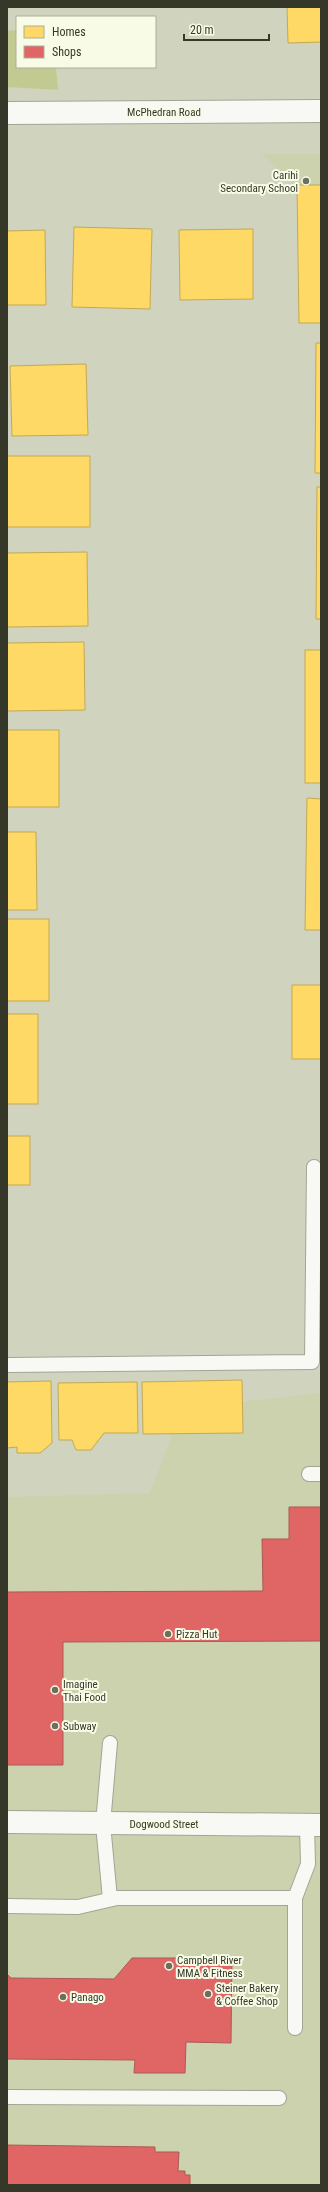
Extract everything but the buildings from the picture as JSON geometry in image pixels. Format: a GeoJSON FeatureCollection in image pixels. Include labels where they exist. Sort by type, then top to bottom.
{"type":"FeatureCollection","features":[{"type":"Feature","properties":{"kind":"street","name":"McPhedran Road"},"geometry":{"type":"LineString","coordinates":[[7,113],[321,112]]}},
{"type":"Feature","properties":{"kind":"street","name":"Dogwood Street"},"geometry":{"type":"LineString","coordinates":[[7,1822],[314,1825]]}},
{"type":"Feature","properties":{"kind":"lane"},"geometry":{"type":"LineString","coordinates":[[7,1365],[312,1362],[317,1288],[314,1167]]}},
{"type":"Feature","properties":{"kind":"lane"},"geometry":{"type":"LineString","coordinates":[[110,1743],[103,1824],[110,1899]]}},
{"type":"Feature","properties":{"kind":"lane"},"geometry":{"type":"LineString","coordinates":[[295,2028],[295,1898],[308,1864],[314,1825]]}},
{"type":"Feature","properties":{"kind":"lane"},"geometry":{"type":"LineString","coordinates":[[7,1906],[78,1907],[117,1898],[295,1898]]}},
{"type":"Feature","properties":{"kind":"lane"},"geometry":{"type":"LineString","coordinates":[[7,2097],[279,2098]]}},
{"type":"Feature","properties":{"kind":"shaded area"},"geometry":{"type":"Polygon","coordinates":[[[16,30],[16,68],[56,68],[58,90],[7,87],[7,31],[16,30]]]}},
{"type":"Feature","properties":{"kind":"shaded area","name":"Carihi Secondary School"},"geometry":{"type":"Polygon","coordinates":[[[261,154],[321,154],[321,209],[261,154]]]}},
{"type":"Feature","properties":{"kind":"shaded area"},"geometry":{"type":"Polygon","coordinates":[[[321,1393],[321,2185],[7,2185],[7,1497],[150,1493],[182,1408],[321,1393]]]}},
{"type":"Feature","properties":{"kind":"place","name":"Carihi Secondary School"},"geometry":{"type":"Point","coordinates":[306,181]}},
{"type":"Feature","properties":{"kind":"place","name":"Pizza Hut"},"geometry":{"type":"Point","coordinates":[168,1634]}},
{"type":"Feature","properties":{"kind":"place","name":"Imagine Thai Food"},"geometry":{"type":"Point","coordinates":[55,1690]}},
{"type":"Feature","properties":{"kind":"place","name":"Subway"},"geometry":{"type":"Point","coordinates":[55,1726]}},
{"type":"Feature","properties":{"kind":"place","name":"Campbell River MMA & Fitness"},"geometry":{"type":"Point","coordinates":[169,1966]}},
{"type":"Feature","properties":{"kind":"place","name":"Steiner Bakery & Coffee Shop"},"geometry":{"type":"Point","coordinates":[208,1994]}},
{"type":"Feature","properties":{"kind":"place","name":"Panago"},"geometry":{"type":"Point","coordinates":[63,1997]}}]}
